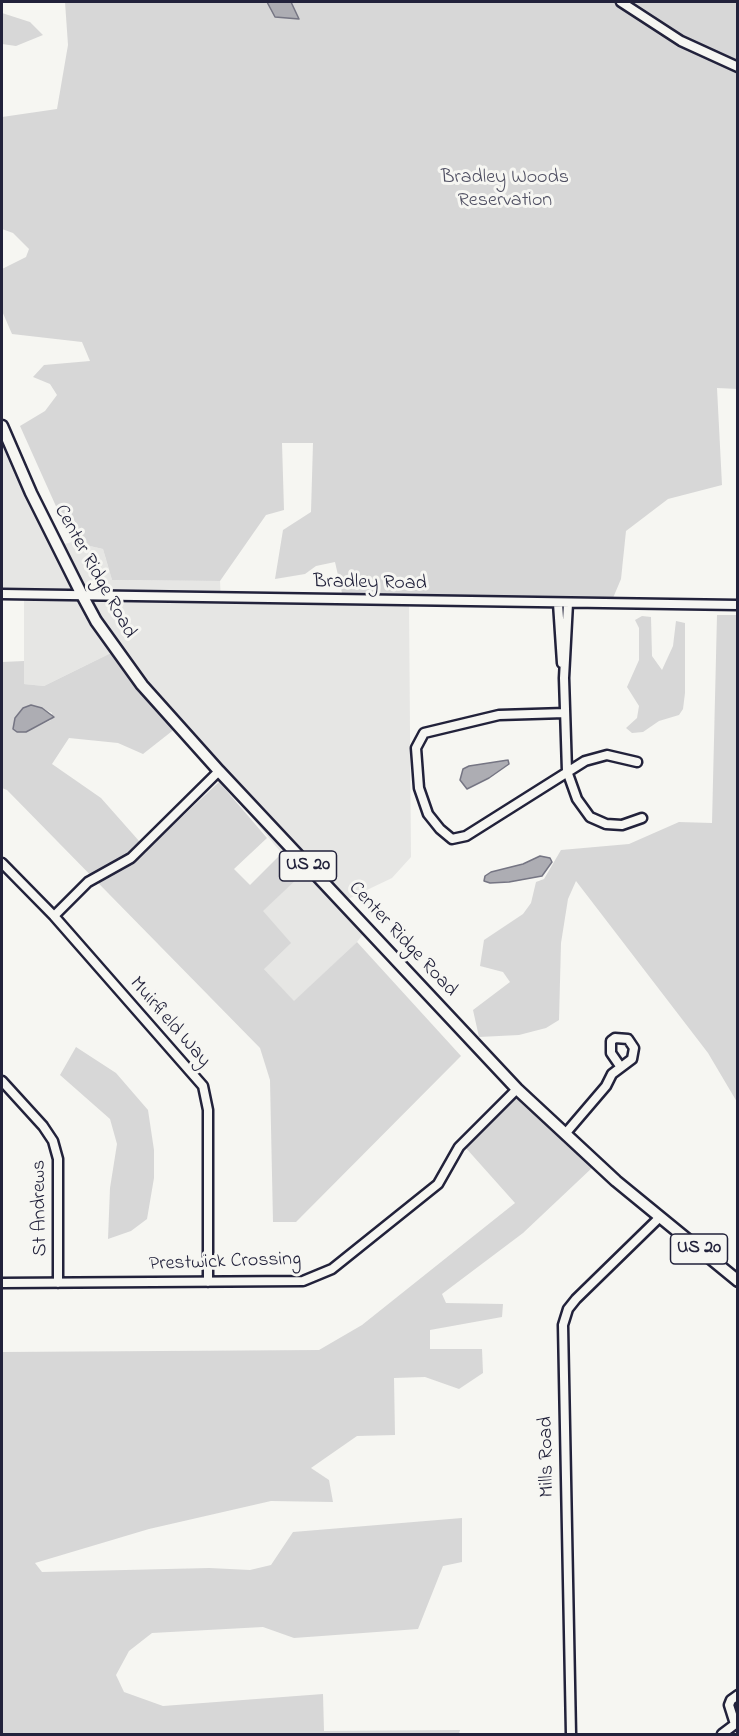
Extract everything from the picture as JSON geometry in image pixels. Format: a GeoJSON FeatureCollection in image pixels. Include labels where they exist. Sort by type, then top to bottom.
{"type":"FeatureCollection","features":[{"type":"Feature","properties":{"kind":"main road","name":"Center Ridge Road"},"geometry":{"type":"LineString","coordinates":[[2,426],[31,493],[96,621],[142,685],[219,771],[518,1089],[565,1134],[660,1217],[738,1281]]}},
{"type":"Feature","properties":{"kind":"street"},"geometry":{"type":"LineString","coordinates":[[621,2],[681,41],[738,67]]}},
{"type":"Feature","properties":{"kind":"street","name":"Bradley Road"},"geometry":{"type":"LineString","coordinates":[[2,594],[738,605]]}},
{"type":"Feature","properties":{"kind":"street"},"geometry":{"type":"LineString","coordinates":[[558,603],[558,635],[564,678]]}},
{"type":"Feature","properties":{"kind":"street"},"geometry":{"type":"LineString","coordinates":[[568,603],[564,678],[567,771],[577,798],[590,817],[606,824],[622,825],[642,818]]}},
{"type":"Feature","properties":{"kind":"street"},"geometry":{"type":"LineString","coordinates":[[565,713],[499,715],[424,734],[416,748],[419,788],[428,814],[440,829],[452,839],[459,839],[585,761],[608,755],[638,762]]}},
{"type":"Feature","properties":{"kind":"street"},"geometry":{"type":"LineString","coordinates":[[54,916],[88,882],[131,858],[219,771]]}},
{"type":"Feature","properties":{"kind":"street","name":"Muirfield Way"},"geometry":{"type":"LineString","coordinates":[[2,863],[54,916],[203,1086],[208,1110],[208,1282]]}},
{"type":"Feature","properties":{"kind":"street"},"geometry":{"type":"LineString","coordinates":[[565,1134],[620,1066]]}},
{"type":"Feature","properties":{"kind":"street","name":"St Andrews"},"geometry":{"type":"LineString","coordinates":[[2,1081],[43,1126],[53,1141],[58,1159],[58,1283]]}},
{"type":"Feature","properties":{"kind":"street","name":"Prestwick Crossing"},"geometry":{"type":"LineString","coordinates":[[2,1283],[303,1281],[332,1269],[438,1184],[459,1147],[518,1089]]}},
{"type":"Feature","properties":{"kind":"street","name":"Mills Road"},"geometry":{"type":"LineString","coordinates":[[571,1734],[564,1321],[574,1301],[660,1217]]}},
{"type":"Feature","properties":{"kind":"street"},"geometry":{"type":"LineString","coordinates":[[722,1734],[736,1723],[729,1705],[731,1700],[738,1695]]}},
{"type":"Feature","properties":{"kind":"shaded area"},"geometry":{"type":"Polygon","coordinates":[[[267,2],[291,2],[299,19],[275,17],[267,2]]]}},
{"type":"Feature","properties":{"kind":"shaded area"},"geometry":{"type":"Polygon","coordinates":[[[4,444],[54,547],[72,542],[103,549],[112,580],[220,581],[221,602],[409,605],[411,857],[392,878],[346,900],[369,926],[357,942],[294,1002],[263,968],[262,911],[300,875],[113,652],[44,686],[24,684],[24,598],[2,598],[2,445],[4,444]]]}},
{"type":"Feature","properties":{"kind":"shaded area"},"geometry":{"type":"Polygon","coordinates":[[[31,705],[42,708],[54,717],[26,732],[17,732],[13,729],[15,718],[23,708],[31,705]]]}},
{"type":"Feature","properties":{"kind":"shaded area"},"geometry":{"type":"Polygon","coordinates":[[[508,760],[509,764],[489,778],[467,789],[460,780],[463,769],[469,766],[508,760]]]}},
{"type":"Feature","properties":{"kind":"shaded area"},"geometry":{"type":"Polygon","coordinates":[[[540,856],[550,858],[552,862],[542,876],[509,882],[484,881],[485,876],[491,872],[523,864],[540,856]]]}},
{"type":"Feature","properties":{"kind":"green space","name":"Bradley Woods Reservation"},"geometry":{"type":"Polygon","coordinates":[[[65,2],[737,2],[738,389],[717,388],[722,485],[668,499],[626,531],[621,579],[613,598],[342,593],[335,562],[316,566],[305,574],[275,579],[283,530],[311,512],[313,443],[282,443],[284,510],[266,515],[220,581],[112,580],[103,549],[72,542],[20,426],[45,411],[57,395],[50,384],[33,377],[44,365],[90,361],[82,342],[12,334],[2,311],[2,269],[26,257],[29,249],[13,233],[2,229],[2,117],[57,109],[68,45],[65,2]]]}},
{"type":"Feature","properties":{"kind":"green space"},"geometry":{"type":"Polygon","coordinates":[[[2,13],[30,22],[43,35],[16,46],[2,44],[2,13]]]}},
{"type":"Feature","properties":{"kind":"green space"},"geometry":{"type":"Polygon","coordinates":[[[717,615],[738,615],[737,1102],[708,1053],[576,881],[568,899],[561,943],[559,1020],[546,1028],[519,1035],[479,1037],[473,1010],[510,982],[503,972],[480,966],[484,940],[523,914],[531,903],[536,882],[544,879],[561,850],[629,844],[679,822],[712,823],[717,615]]]}},
{"type":"Feature","properties":{"kind":"green space"},"geometry":{"type":"Polygon","coordinates":[[[642,616],[651,617],[652,656],[662,670],[673,646],[676,621],[685,623],[685,693],[683,709],[679,715],[659,721],[643,732],[632,733],[626,728],[637,718],[639,706],[627,687],[639,660],[639,628],[635,620],[642,616]]]}},
{"type":"Feature","properties":{"kind":"green space"},"geometry":{"type":"Polygon","coordinates":[[[113,652],[176,728],[143,754],[118,743],[69,738],[52,764],[101,798],[147,850],[219,782],[267,838],[234,869],[250,885],[280,855],[300,876],[263,911],[291,943],[264,969],[294,1001],[357,942],[461,1056],[296,1222],[273,1222],[270,1080],[260,1048],[7,790],[2,788],[2,662],[24,661],[24,684],[44,686],[113,652]],[[23,708],[15,718],[13,729],[26,732],[51,720],[52,713],[42,708],[23,708]]]}},
{"type":"Feature","properties":{"kind":"green space"},"geometry":{"type":"Polygon","coordinates":[[[76,1047],[116,1073],[148,1110],[154,1150],[154,1178],[147,1219],[131,1231],[108,1239],[110,1188],[117,1144],[110,1119],[60,1075],[76,1047]]]}},
{"type":"Feature","properties":{"kind":"green space"},"geometry":{"type":"Polygon","coordinates":[[[518,1095],[593,1167],[523,1233],[442,1294],[446,1303],[503,1304],[502,1317],[430,1330],[430,1349],[482,1349],[483,1373],[459,1389],[425,1377],[394,1378],[395,1435],[357,1436],[311,1468],[329,1480],[333,1502],[271,1501],[149,1529],[35,1563],[42,1572],[209,1568],[250,1570],[271,1565],[293,1532],[462,1518],[462,1562],[443,1566],[418,1629],[294,1638],[263,1627],[152,1633],[129,1651],[116,1675],[124,1692],[163,1706],[323,1694],[324,1731],[460,1730],[459,1734],[2,1734],[2,1352],[319,1350],[362,1325],[515,1203],[465,1147],[518,1095]]]}}]}
